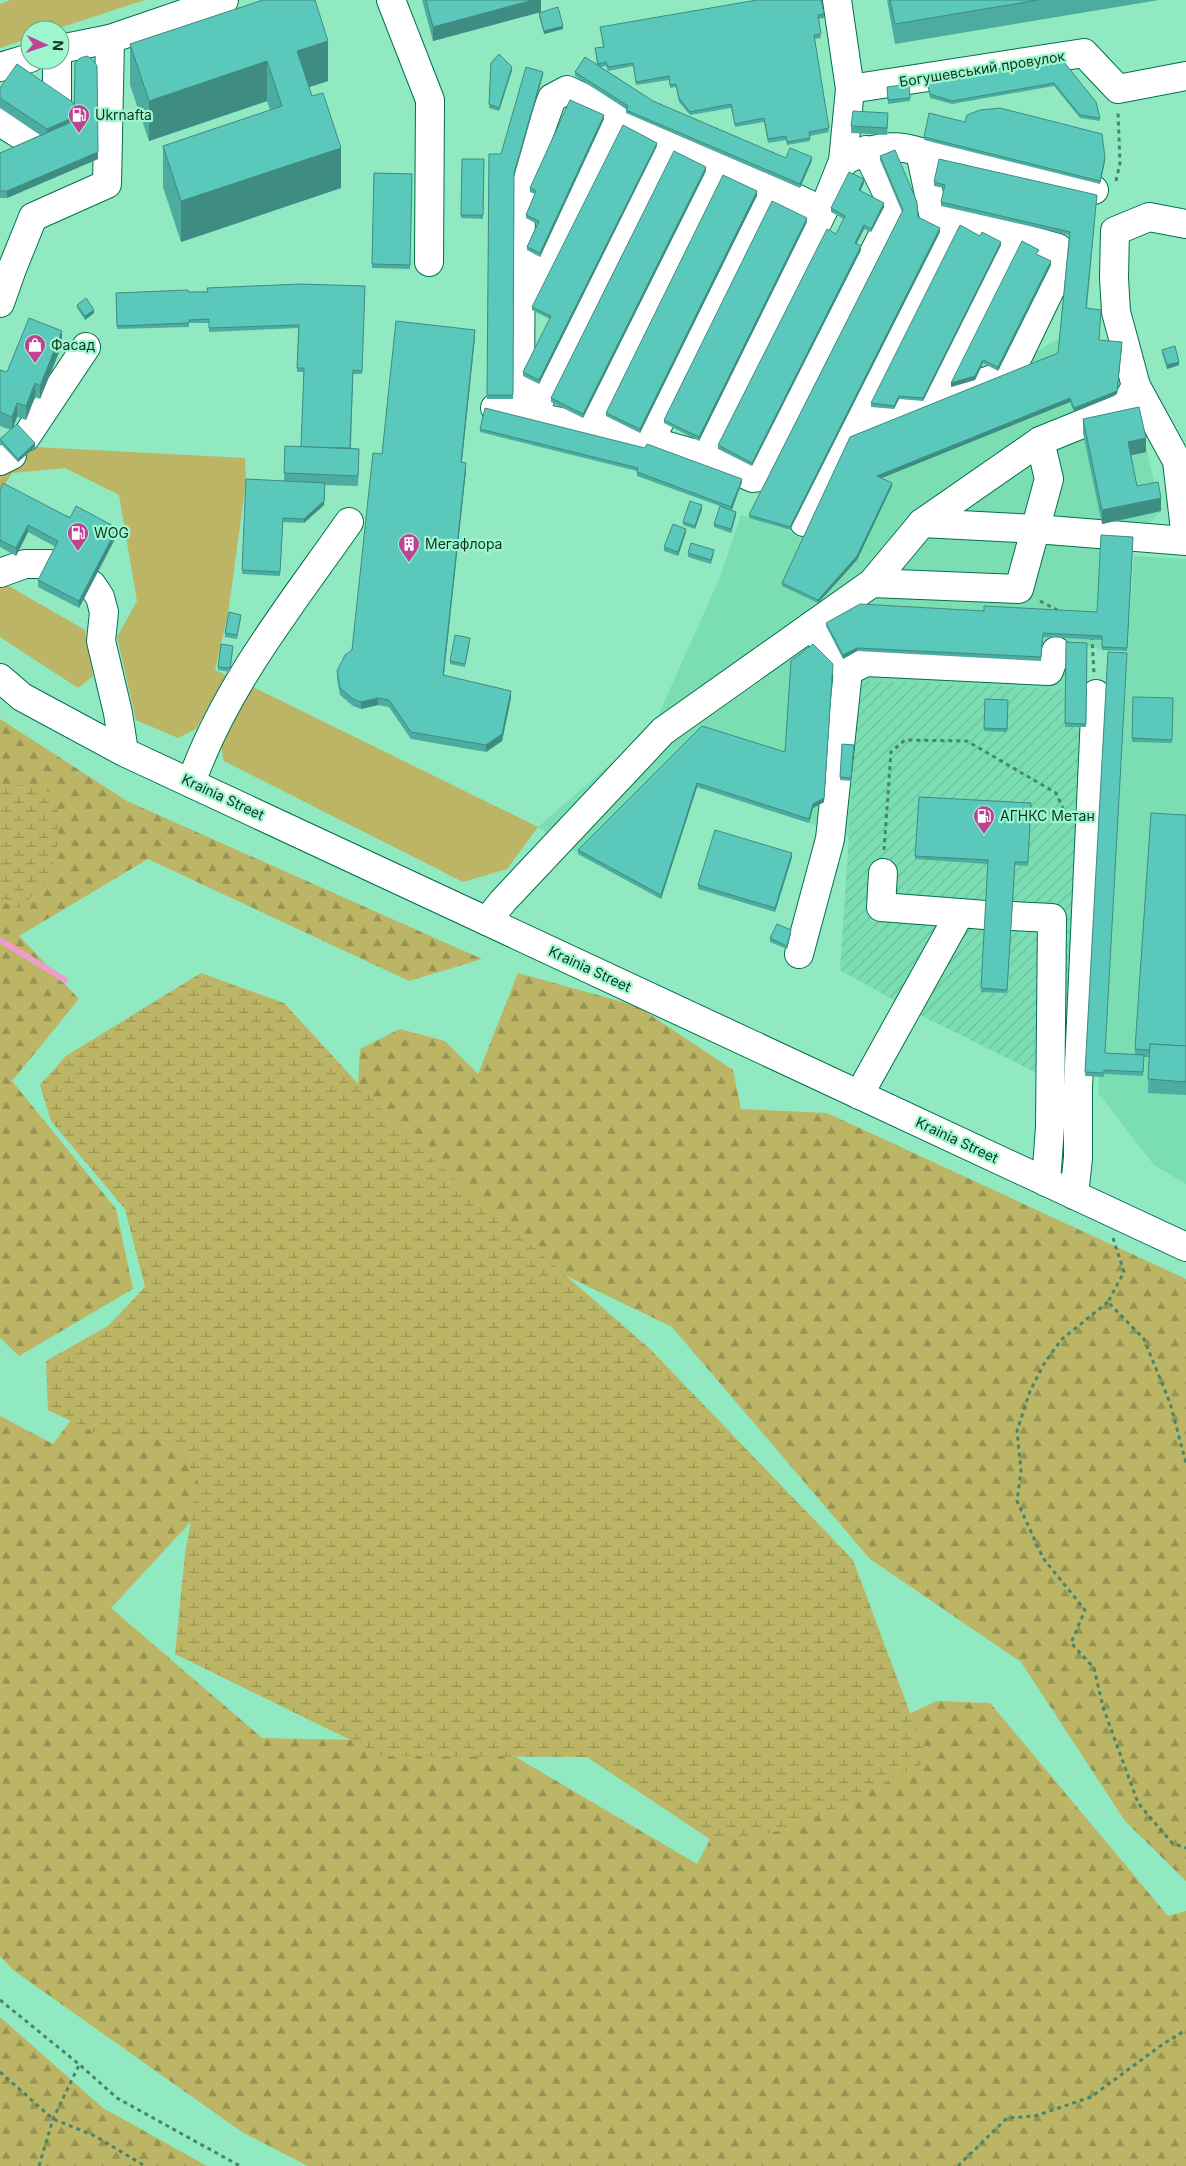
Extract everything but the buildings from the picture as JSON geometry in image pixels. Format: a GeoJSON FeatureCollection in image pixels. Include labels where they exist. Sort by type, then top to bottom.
{"type":"FeatureCollection","features":[{"type":"Feature","properties":{"kind":"street"},"geometry":{"type":"LineString","coordinates":[[70,47],[110,39],[224,0]]}},
{"type":"Feature","properties":{"kind":"street"},"geometry":{"type":"LineString","coordinates":[[391,0],[430,100],[429,262]]}},
{"type":"Feature","properties":{"kind":"street"},"geometry":{"type":"LineString","coordinates":[[703,456],[823,211],[854,156],[850,89],[837,0]]}},
{"type":"Feature","properties":{"kind":"street"},"geometry":{"type":"LineString","coordinates":[[0,304],[33,216],[107,184],[110,39]]}},
{"type":"Feature","properties":{"kind":"street","name":"Богушевський провулок"},"geometry":{"type":"LineString","coordinates":[[850,89],[1084,53],[1118,89]]}},
{"type":"Feature","properties":{"kind":"street"},"geometry":{"type":"LineString","coordinates":[[0,67],[20,61]]}},
{"type":"Feature","properties":{"kind":"street"},"geometry":{"type":"LineString","coordinates":[[57,70],[57,102]]}},
{"type":"Feature","properties":{"kind":"street"},"geometry":{"type":"LineString","coordinates":[[1118,89],[1186,76]]}},
{"type":"Feature","properties":{"kind":"street"},"geometry":{"type":"LineString","coordinates":[[516,412],[520,306],[521,184],[552,98],[567,90],[823,211]]}},
{"type":"Feature","properties":{"kind":"street"},"geometry":{"type":"LineString","coordinates":[[520,306],[619,115]]}},
{"type":"Feature","properties":{"kind":"street"},"geometry":{"type":"LineString","coordinates":[[0,122],[21,135],[35,133]]}},
{"type":"Feature","properties":{"kind":"street"},"geometry":{"type":"LineString","coordinates":[[516,412],[673,140]]}},
{"type":"Feature","properties":{"kind":"street"},"geometry":{"type":"LineString","coordinates":[[854,156],[892,146],[1104,190]]}},
{"type":"Feature","properties":{"kind":"street"},"geometry":{"type":"LineString","coordinates":[[848,430],[1010,373],[1062,265],[1058,248],[933,213],[920,152]]}},
{"type":"Feature","properties":{"kind":"street"},"geometry":{"type":"LineString","coordinates":[[516,412],[650,441],[703,456],[753,478],[760,477],[893,215],[891,201],[854,156]]}},
{"type":"Feature","properties":{"kind":"street"},"geometry":{"type":"LineString","coordinates":[[592,428],[721,163]]}},
{"type":"Feature","properties":{"kind":"street"},"geometry":{"type":"LineString","coordinates":[[650,441],[776,188]]}},
{"type":"Feature","properties":{"kind":"street"},"geometry":{"type":"LineString","coordinates":[[922,523],[1186,540],[1181,459],[1136,386],[1116,312],[1114,278],[1115,231],[1149,217],[1186,224]]}},
{"type":"Feature","properties":{"kind":"street"},"geometry":{"type":"LineString","coordinates":[[804,522],[848,430],[959,221]]}},
{"type":"Feature","properties":{"kind":"street"},"geometry":{"type":"LineString","coordinates":[[937,399],[1017,237]]}},
{"type":"Feature","properties":{"kind":"street"},"geometry":{"type":"LineString","coordinates":[[13,451],[86,347]]}},
{"type":"Feature","properties":{"kind":"street"},"geometry":{"type":"LineString","coordinates":[[487,921],[502,901],[663,731],[872,583],[922,523],[1040,441],[1124,407],[1136,386]]}},
{"type":"Feature","properties":{"kind":"street"},"geometry":{"type":"LineString","coordinates":[[872,583],[1019,590],[1049,479],[1040,441]]}},
{"type":"Feature","properties":{"kind":"street"},"geometry":{"type":"LineString","coordinates":[[191,783],[200,756],[239,680],[348,522]]}},
{"type":"Feature","properties":{"kind":"street"},"geometry":{"type":"LineString","coordinates":[[0,572],[25,564],[50,564]]}},
{"type":"Feature","properties":{"kind":"street"},"geometry":{"type":"LineString","coordinates":[[92,585],[100,597],[104,612],[102,641],[118,712],[124,752]]}},
{"type":"Feature","properties":{"kind":"street"},"geometry":{"type":"LineString","coordinates":[[799,954],[830,839],[848,671],[811,626]]}},
{"type":"Feature","properties":{"kind":"street"},"geometry":{"type":"LineString","coordinates":[[848,671],[866,662],[1049,670],[1056,651]]}},
{"type":"Feature","properties":{"kind":"street","name":"Krainia Street"},"geometry":{"type":"LineString","coordinates":[[0,678],[22,697],[124,752],[1186,1247]]}},
{"type":"Feature","properties":{"kind":"street"},"geometry":{"type":"LineString","coordinates":[[1074,1195],[1078,1158],[1079,1077],[1096,694]]}},
{"type":"Feature","properties":{"kind":"street"},"geometry":{"type":"LineString","coordinates":[[860,1095],[972,914],[881,907],[883,873]]}},
{"type":"Feature","properties":{"kind":"street"},"geometry":{"type":"LineString","coordinates":[[1012,916],[1052,918],[1050,1127],[1046,1182]]}},
{"type":"Feature","properties":{"kind":"path"},"geometry":{"type":"LineString","coordinates":[[1104,190],[1120,163],[1118,89]]}},
{"type":"Feature","properties":{"kind":"path"},"geometry":{"type":"LineString","coordinates":[[883,873],[891,752],[905,740],[967,740],[1056,793],[1068,818]]}},
{"type":"Feature","properties":{"kind":"path"},"geometry":{"type":"LineString","coordinates":[[1119,1216],[1113,1238],[1124,1272],[1108,1302],[1062,1339],[1045,1362],[1030,1390],[1017,1431],[1021,1471],[1017,1501],[1043,1558],[1085,1610],[1072,1643],[1094,1668],[1103,1707],[1138,1803],[1172,1843],[1186,1848]]}},
{"type":"Feature","properties":{"kind":"path"},"geometry":{"type":"LineString","coordinates":[[1108,1302],[1144,1339],[1170,1403],[1186,1463]]}},
{"type":"Feature","properties":{"kind":"path"},"geometry":{"type":"LineString","coordinates":[[0,2000],[80,2064],[116,2098],[240,2166]]}},
{"type":"Feature","properties":{"kind":"path"},"geometry":{"type":"LineString","coordinates":[[958,2166],[1007,2118],[1035,2116],[1091,2097],[1162,2044],[1186,2030]]}},
{"type":"Feature","properties":{"kind":"path"},"geometry":{"type":"LineString","coordinates":[[39,2166],[53,2119],[80,2064]]}},
{"type":"Feature","properties":{"kind":"path"},"geometry":{"type":"LineString","coordinates":[[0,2072],[53,2119],[95,2136],[144,2166]]}},
{"type":"Feature","properties":{"kind":"shaded area"},"geometry":{"type":"Polygon","coordinates":[[[1101,313],[1099,343],[1122,345],[1161,511],[1133,541],[1129,626],[1134,556],[1186,559],[1186,1184],[1154,1165],[1098,1093],[1127,652],[1102,650],[1087,646],[1065,689],[860,680],[849,836],[697,787],[661,899],[578,854],[538,827],[653,727],[720,577],[741,515],[805,536],[865,456],[1101,313]]]}},
{"type":"Feature","properties":{"kind":"shaded area"},"geometry":{"type":"Polygon","coordinates":[[[859,680],[1065,689],[1086,727],[1067,1082],[1039,1074],[924,1017],[840,970],[859,680]]]}},
{"type":"Feature","properties":{"kind":"green space"},"geometry":{"type":"Polygon","coordinates":[[[10,0],[145,0],[70,24],[70,20],[20,20],[20,41],[0,48],[0,4],[10,0]]]}},
{"type":"Feature","properties":{"kind":"green space"},"geometry":{"type":"Polygon","coordinates":[[[35,447],[245,458],[246,482],[228,614],[215,670],[226,675],[196,729],[178,738],[136,720],[117,637],[137,601],[119,495],[65,468],[12,473],[0,492],[0,466],[19,462],[35,447]]]}},
{"type":"Feature","properties":{"kind":"green space"},"geometry":{"type":"Polygon","coordinates":[[[7,585],[85,630],[93,676],[78,688],[0,637],[0,587],[7,585]]]}},
{"type":"Feature","properties":{"kind":"green space"},"geometry":{"type":"Polygon","coordinates":[[[249,685],[538,827],[507,869],[463,882],[224,761],[222,741],[225,731],[233,712],[249,685]]]}},
{"type":"Feature","properties":{"kind":"green space"},"geometry":{"type":"Polygon","coordinates":[[[0,719],[127,801],[482,959],[409,981],[148,859],[19,936],[79,999],[12,1081],[116,1209],[133,1289],[19,1356],[0,1338],[0,719]]]}},
{"type":"Feature","properties":{"kind":"green space"},"geometry":{"type":"Polygon","coordinates":[[[0,785],[38,785],[51,794],[59,815],[57,848],[50,881],[18,908],[0,901],[0,785]]]}},
{"type":"Feature","properties":{"kind":"green space"},"geometry":{"type":"Polygon","coordinates":[[[201,973],[284,1003],[407,1137],[650,1349],[853,1560],[928,1761],[791,1829],[714,1842],[587,1757],[383,1756],[175,1654],[185,1554],[198,1481],[170,1433],[94,1432],[48,1410],[46,1361],[108,1326],[145,1287],[125,1209],[51,1121],[40,1085],[66,1056],[201,973]]]}},
{"type":"Feature","properties":{"kind":"green space"},"geometry":{"type":"Polygon","coordinates":[[[518,973],[637,1006],[733,1070],[741,1109],[827,1113],[1186,1279],[1186,1881],[1125,1821],[1021,1662],[870,1559],[672,1327],[548,1267],[357,1102],[360,1049],[400,1029],[445,1041],[478,1074],[518,973]]]}},
{"type":"Feature","properties":{"kind":"green space"},"geometry":{"type":"Polygon","coordinates":[[[177,1280],[285,1420],[111,1608],[262,1738],[492,1743],[697,1864],[735,1793],[937,1701],[990,1703],[1168,1916],[1186,1911],[1186,2166],[308,2166],[242,2132],[13,1970],[0,1956],[0,1416],[53,1444],[177,1280]]]}},
{"type":"Feature","properties":{"kind":"green space"},"geometry":{"type":"Polygon","coordinates":[[[0,2017],[103,2108],[207,2166],[0,2166],[0,2017]]]}},
{"type":"Feature","properties":{"kind":"waterway"},"geometry":{"type":"LineString","coordinates":[[0,940],[65,980]]}},
{"type":"Feature","properties":{"kind":"place","name":"Ukrnafta"},"geometry":{"type":"Point","coordinates":[79,134]}},
{"type":"Feature","properties":{"kind":"place","name":"Фасад"},"geometry":{"type":"Point","coordinates":[35,364]}},
{"type":"Feature","properties":{"kind":"place","name":"WOG"},"geometry":{"type":"Point","coordinates":[78,552]}},
{"type":"Feature","properties":{"kind":"place","name":"Мегафлора"},"geometry":{"type":"Point","coordinates":[409,563]}},
{"type":"Feature","properties":{"kind":"place","name":"АГНКС Метан"},"geometry":{"type":"Point","coordinates":[984,835]}}]}
